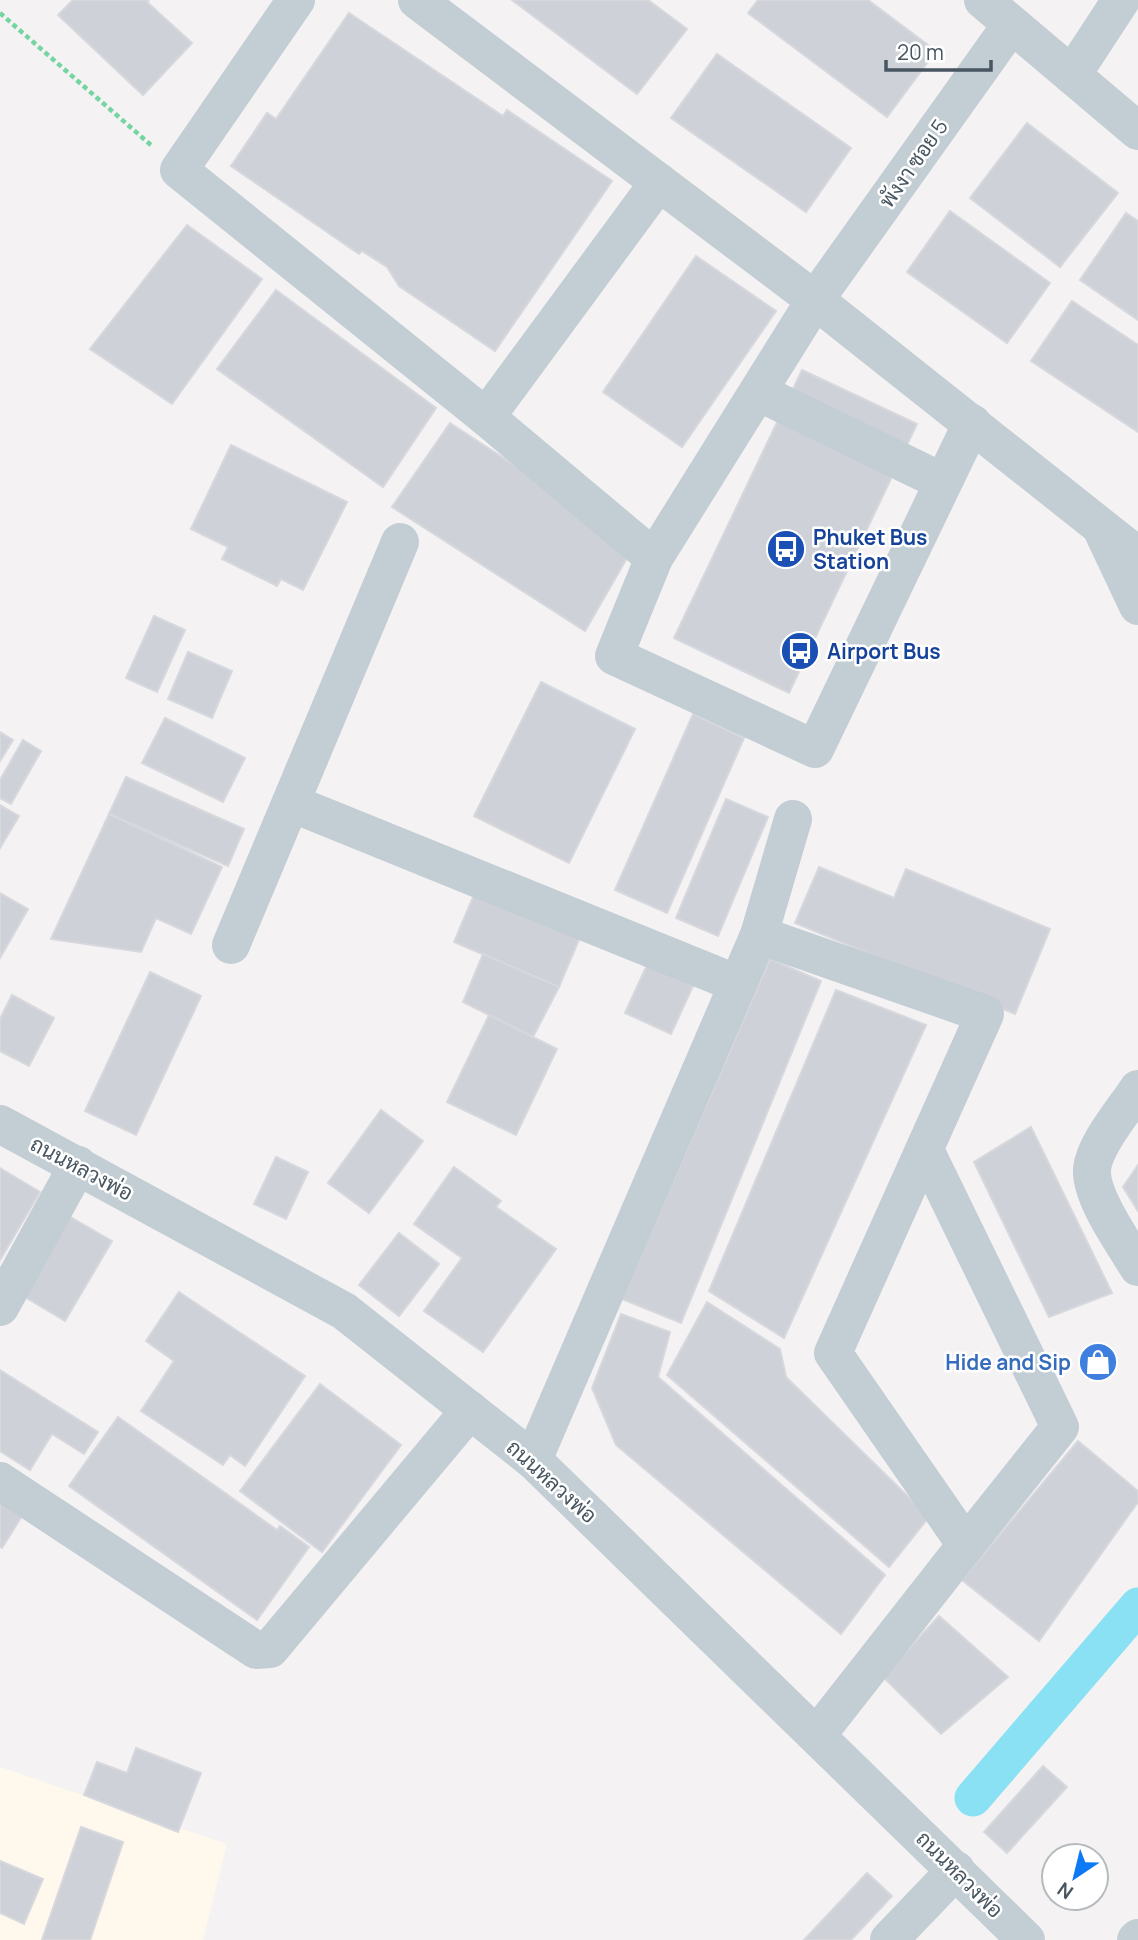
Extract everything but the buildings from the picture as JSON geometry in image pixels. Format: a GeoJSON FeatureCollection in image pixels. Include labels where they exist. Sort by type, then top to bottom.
{"type":"FeatureCollection","features":[{"type":"Feature","properties":{"kind":"street"},"geometry":{"type":"LineString","coordinates":[[296,0],[179,170],[486,417],[654,558]]}},
{"type":"Feature","properties":{"kind":"street"},"geometry":{"type":"LineString","coordinates":[[417,0],[815,300],[1138,556]]}},
{"type":"Feature","properties":{"kind":"street"},"geometry":{"type":"LineString","coordinates":[[983,0],[1138,131]]}},
{"type":"Feature","properties":{"kind":"street"},"geometry":{"type":"LineString","coordinates":[[1072,75],[1121,0]]}},
{"type":"Feature","properties":{"kind":"street","name":"พังงา ซอย 5"},"geometry":{"type":"LineString","coordinates":[[943,482],[815,749],[614,656],[654,558],[815,300],[1011,25]]}},
{"type":"Feature","properties":{"kind":"street"},"geometry":{"type":"LineString","coordinates":[[486,417],[659,182]]}},
{"type":"Feature","properties":{"kind":"street"},"geometry":{"type":"LineString","coordinates":[[758,392],[943,482],[972,423]]}},
{"type":"Feature","properties":{"kind":"street"},"geometry":{"type":"LineString","coordinates":[[1099,524],[1138,606]]}},
{"type":"Feature","properties":{"kind":"street"},"geometry":{"type":"LineString","coordinates":[[231,945],[400,542]]}},
{"type":"Feature","properties":{"kind":"street"},"geometry":{"type":"LineString","coordinates":[[291,803],[738,984]]}},
{"type":"Feature","properties":{"kind":"street"},"geometry":{"type":"LineString","coordinates":[[533,1460],[759,935],[793,819]]}},
{"type":"Feature","properties":{"kind":"street"},"geometry":{"type":"LineString","coordinates":[[759,935],[985,1014],[926,1152],[833,1353],[966,1545]]}},
{"type":"Feature","properties":{"kind":"street"},"geometry":{"type":"LineString","coordinates":[[1138,1089],[1105,1139],[1092,1169],[1098,1196],[1138,1267]]}},
{"type":"Feature","properties":{"kind":"street","name":"ถนนหลวงพ่อ"},"geometry":{"type":"LineString","coordinates":[[0,1124],[344,1311],[533,1460],[1026,1940]]}},
{"type":"Feature","properties":{"kind":"street"},"geometry":{"type":"LineString","coordinates":[[817,1735],[1060,1427],[926,1152]]}},
{"type":"Feature","properties":{"kind":"street"},"geometry":{"type":"LineString","coordinates":[[0,1307],[78,1165]]}},
{"type":"Feature","properties":{"kind":"street"},"geometry":{"type":"LineString","coordinates":[[0,1481],[256,1650],[270,1649],[470,1410]]}},
{"type":"Feature","properties":{"kind":"street"},"geometry":{"type":"LineString","coordinates":[[889,1940],[956,1870]]}},
{"type":"Feature","properties":{"kind":"path"},"geometry":{"type":"LineString","coordinates":[[0,13],[179,170]]}},
{"type":"Feature","properties":{"kind":"shaded area"},"geometry":{"type":"Polygon","coordinates":[[[0,1767],[227,1844],[203,1940],[0,1940],[0,1767]]]}},
{"type":"Feature","properties":{"kind":"waterway"},"geometry":{"type":"LineString","coordinates":[[973,1798],[1138,1606]]}},
{"type":"Feature","properties":{"kind":"place","name":"Phuket Bus Station"},"geometry":{"type":"Point","coordinates":[786,549]}},
{"type":"Feature","properties":{"kind":"place","name":"Airport Bus"},"geometry":{"type":"Point","coordinates":[800,651]}},
{"type":"Feature","properties":{"kind":"place","name":"Hide and Sip"},"geometry":{"type":"Point","coordinates":[1098,1362]}}]}
